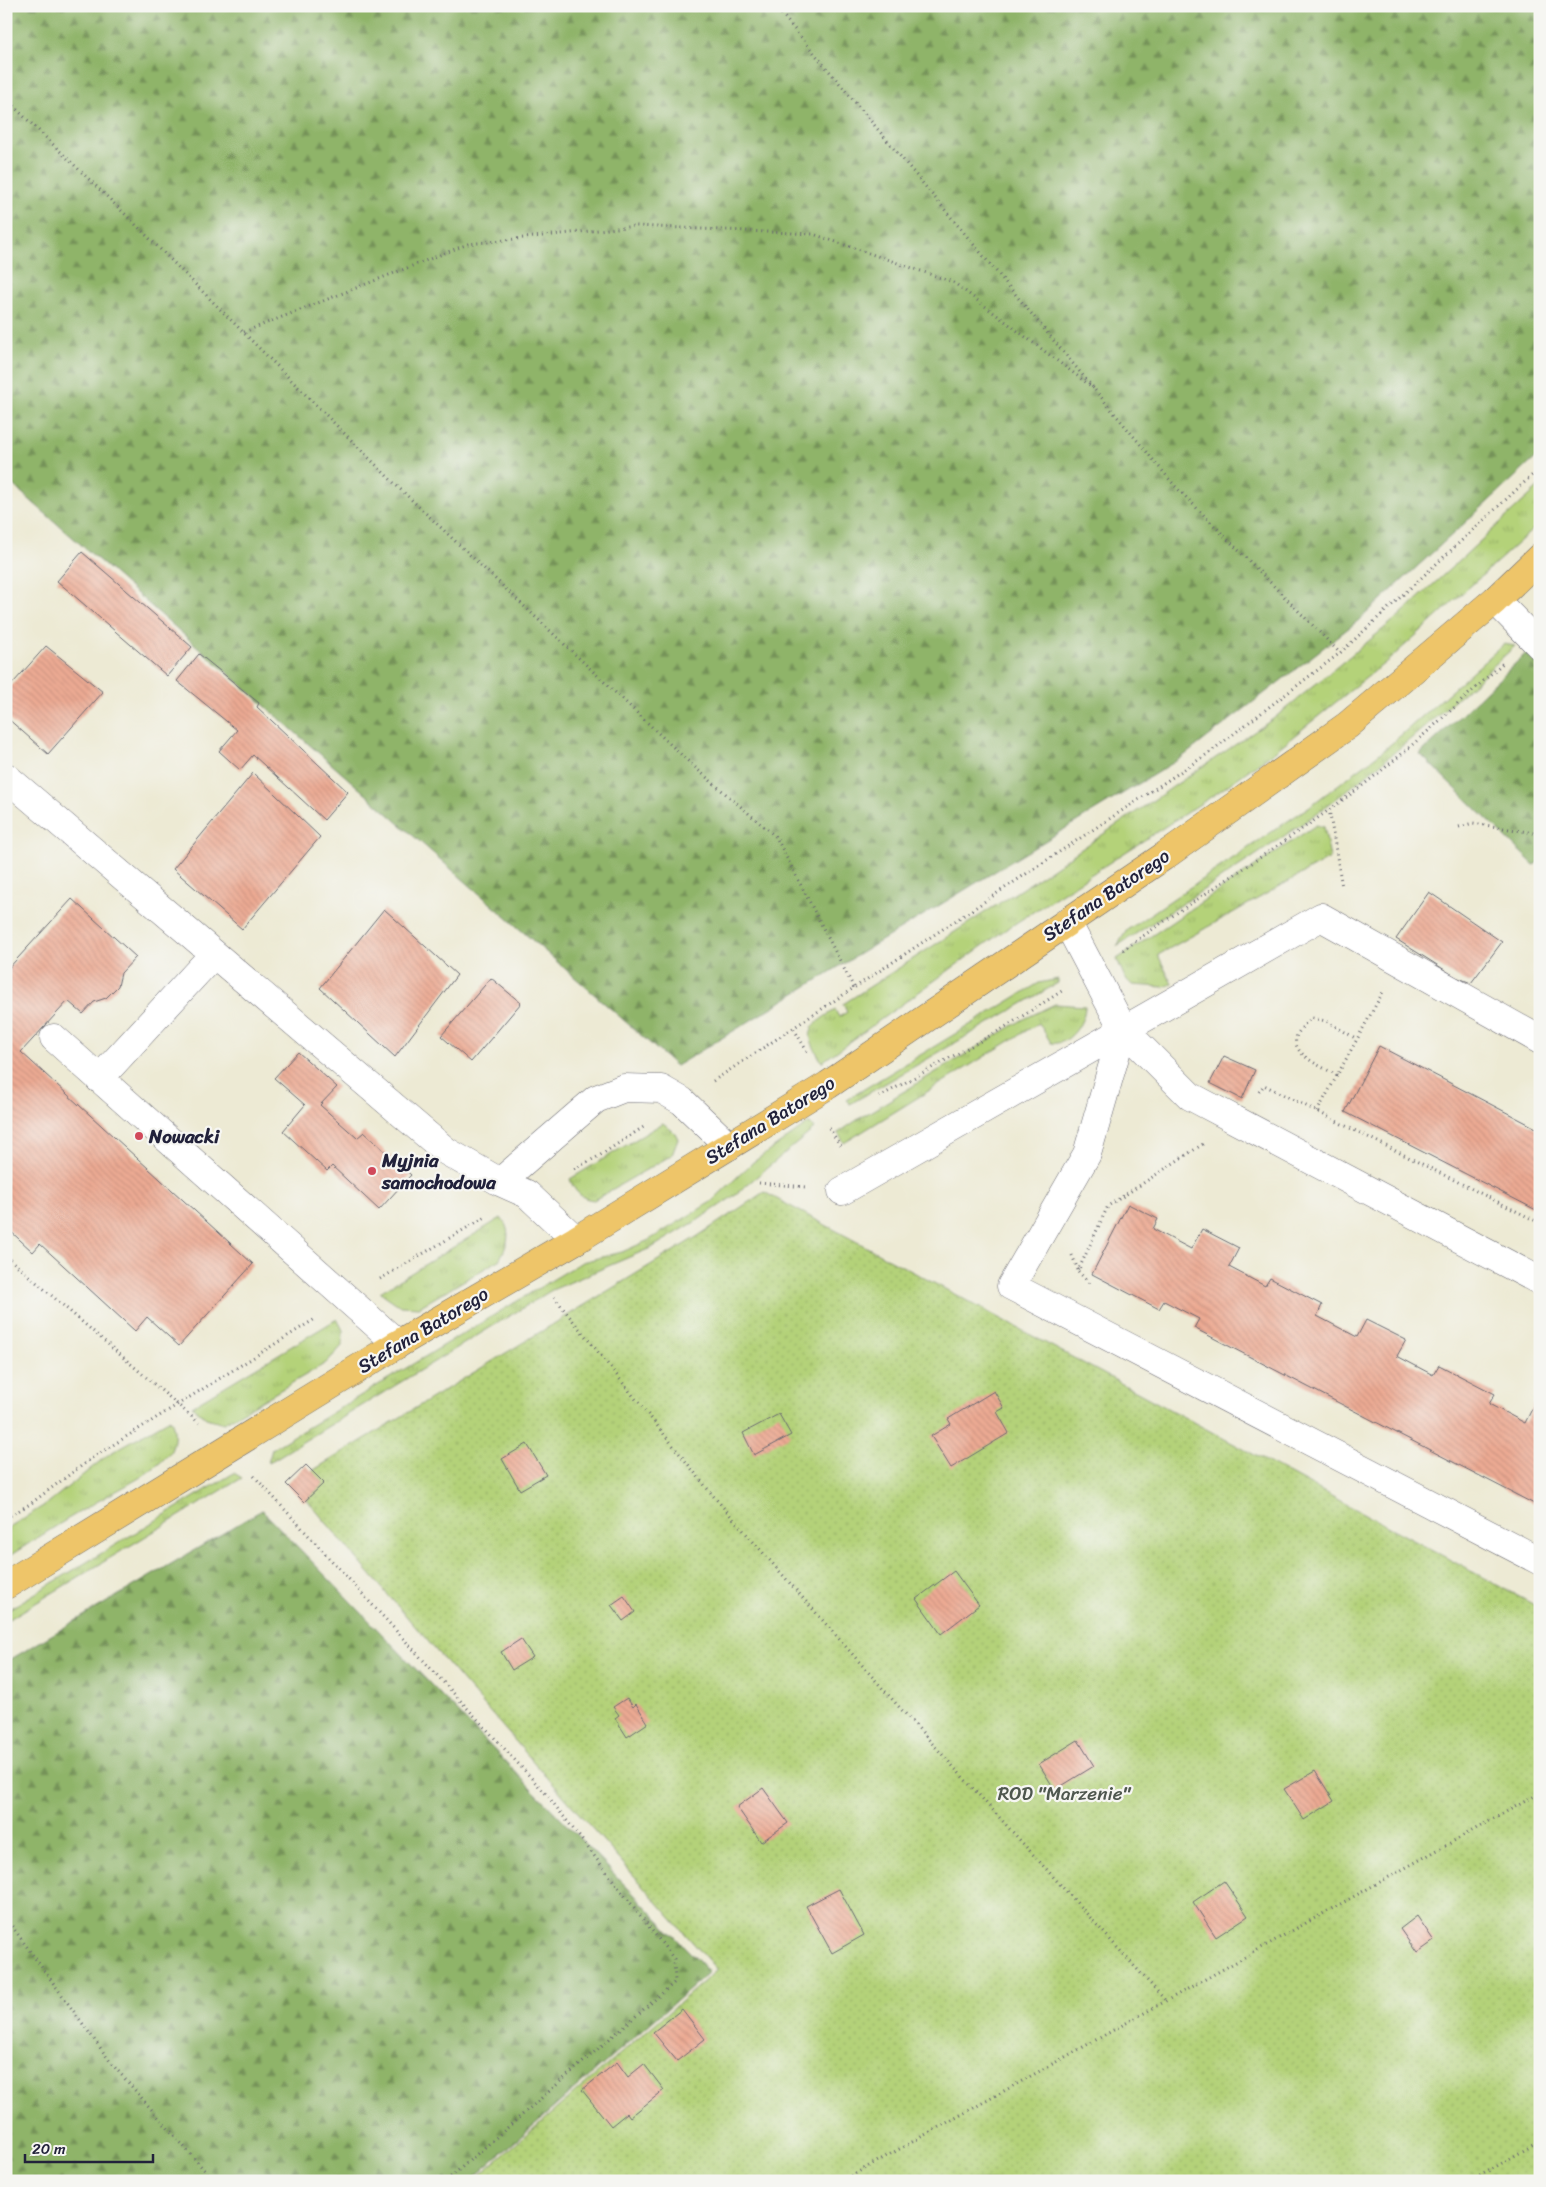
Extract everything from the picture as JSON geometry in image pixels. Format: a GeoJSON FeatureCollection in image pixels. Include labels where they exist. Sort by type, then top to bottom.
{"type":"FeatureCollection","features":[{"type":"Feature","properties":{"kind":"main road","name":"Stefana Batorego"},"geometry":{"type":"LineString","coordinates":[[6,1585],[398,1344],[576,1240],[828,1085],[1171,852],[1348,726],[1495,600],[1540,557]]}},
{"type":"Feature","properties":{"kind":"street"},"geometry":{"type":"LineString","coordinates":[[1495,600],[1536,641]]}},
{"type":"Feature","properties":{"kind":"street"},"geometry":{"type":"LineString","coordinates":[[6,777],[446,1151],[500,1182],[527,1194],[576,1240]]}},
{"type":"Feature","properties":{"kind":"street"},"geometry":{"type":"LineString","coordinates":[[842,1191],[1320,917],[1540,1040]]}},
{"type":"Feature","properties":{"kind":"street"},"geometry":{"type":"LineString","coordinates":[[1067,922],[1123,1029],[1190,1096],[1540,1281]]}},
{"type":"Feature","properties":{"kind":"street"},"geometry":{"type":"LineString","coordinates":[[99,1078],[214,954]]}},
{"type":"Feature","properties":{"kind":"street"},"geometry":{"type":"LineString","coordinates":[[1123,1029],[1087,1154],[1011,1286],[1540,1561]]}},
{"type":"Feature","properties":{"kind":"street"},"geometry":{"type":"LineString","coordinates":[[54,1038],[398,1344]]}},
{"type":"Feature","properties":{"kind":"street"},"geometry":{"type":"LineString","coordinates":[[500,1182],[596,1099],[624,1088],[661,1089],[682,1102],[729,1146]]}},
{"type":"Feature","properties":{"kind":"path"},"geometry":{"type":"LineString","coordinates":[[775,6],[1175,486],[1340,653]]}},
{"type":"Feature","properties":{"kind":"path"},"geometry":{"type":"LineString","coordinates":[[6,99],[127,216],[406,494],[690,763],[776,837],[854,988]]}},
{"type":"Feature","properties":{"kind":"path"},"geometry":{"type":"LineString","coordinates":[[244,332],[468,244],[636,226],[813,234],[953,282],[1096,390]]}},
{"type":"Feature","properties":{"kind":"path"},"geometry":{"type":"LineString","coordinates":[[6,1518],[30,1504],[92,1458],[348,1299],[453,1235],[599,1156],[794,1029],[1206,755],[1340,653],[1540,468]]}},
{"type":"Feature","properties":{"kind":"path"},"geometry":{"type":"LineString","coordinates":[[874,1100],[1002,1029],[1094,971],[1187,904],[1271,850],[1376,775],[1456,706],[1536,641]]}},
{"type":"Feature","properties":{"kind":"path"},"geometry":{"type":"LineString","coordinates":[[1329,809],[1343,892]]}},
{"type":"Feature","properties":{"kind":"path"},"geometry":{"type":"LineString","coordinates":[[1459,827],[1473,823],[1540,834]]}},
{"type":"Feature","properties":{"kind":"path"},"geometry":{"type":"LineString","coordinates":[[1316,1112],[1401,962]]}},
{"type":"Feature","properties":{"kind":"path"},"geometry":{"type":"LineString","coordinates":[[1337,1075],[1301,1053],[1296,1047],[1296,1036],[1301,1028],[1312,1018],[1326,1021],[1357,1039]]}},
{"type":"Feature","properties":{"kind":"path"},"geometry":{"type":"LineString","coordinates":[[794,1029],[812,1060]]}},
{"type":"Feature","properties":{"kind":"path"},"geometry":{"type":"LineString","coordinates":[[1091,1286],[1078,1271],[1108,1206],[1191,1150],[1239,1123],[1264,1085],[1540,1223]]}},
{"type":"Feature","properties":{"kind":"path"},"geometry":{"type":"LineString","coordinates":[[829,1128],[837,1141]]}},
{"type":"Feature","properties":{"kind":"path"},"geometry":{"type":"LineString","coordinates":[[760,1183],[842,1191]]}},
{"type":"Feature","properties":{"kind":"path"},"geometry":{"type":"LineString","coordinates":[[6,1256],[228,1450],[289,1512],[548,1796],[674,1959],[675,1982],[446,2181]]}},
{"type":"Feature","properties":{"kind":"path"},"geometry":{"type":"LineString","coordinates":[[554,1297],[715,1498],[891,1698],[1165,2000]]}},
{"type":"Feature","properties":{"kind":"path"},"geometry":{"type":"LineString","coordinates":[[842,2181],[1540,1793]]}},
{"type":"Feature","properties":{"kind":"path"},"geometry":{"type":"LineString","coordinates":[[6,1918],[112,2064],[214,2181]]}},
{"type":"Feature","properties":{"kind":"path"},"geometry":{"type":"LineString","coordinates":[[1471,2181],[1540,2141]]}},
{"type":"Feature","properties":{"kind":"green space"},"geometry":{"type":"Polygon","coordinates":[[[6,6],[1540,6],[1540,454],[1359,620],[1181,758],[676,1066],[6,479],[6,6]]]}},
{"type":"Feature","properties":{"kind":"green space"},"geometry":{"type":"Polygon","coordinates":[[[1540,486],[1540,523],[1391,658],[1275,751],[1217,793],[1002,932],[822,1062],[812,1044],[811,1032],[813,1026],[835,1010],[839,1017],[847,1012],[843,1004],[1043,875],[1273,719],[1399,616],[1540,486]]]}},
{"type":"Feature","properties":{"kind":"green space"},"geometry":{"type":"Polygon","coordinates":[[[1540,640],[1540,861],[1534,865],[1420,754],[1540,640]]]}},
{"type":"Feature","properties":{"kind":"green space"},"geometry":{"type":"Polygon","coordinates":[[[1504,644],[1515,646],[1440,714],[1363,778],[1309,819],[1117,946],[1127,930],[1310,806],[1383,751],[1504,644]]]}},
{"type":"Feature","properties":{"kind":"green space"},"geometry":{"type":"Polygon","coordinates":[[[1316,825],[1324,827],[1330,858],[1158,955],[1172,984],[1164,987],[1132,985],[1125,978],[1117,959],[1316,825]]]}},
{"type":"Feature","properties":{"kind":"green space"},"geometry":{"type":"Polygon","coordinates":[[[1058,979],[1058,983],[850,1104],[846,1100],[1039,983],[1058,979]]]}},
{"type":"Feature","properties":{"kind":"green space"},"geometry":{"type":"Polygon","coordinates":[[[1055,1004],[1085,1006],[1079,1026],[1064,1041],[1051,1043],[1039,1023],[844,1143],[838,1133],[860,1118],[1022,1020],[1055,1004]]]}},
{"type":"Feature","properties":{"kind":"green space"},"geometry":{"type":"Polygon","coordinates":[[[663,1123],[675,1133],[678,1139],[672,1155],[594,1200],[585,1198],[576,1191],[570,1179],[663,1123]]]}},
{"type":"Feature","properties":{"kind":"green space"},"geometry":{"type":"Polygon","coordinates":[[[809,1123],[814,1129],[731,1198],[698,1220],[653,1247],[552,1290],[268,1463],[272,1449],[582,1262],[622,1252],[649,1240],[711,1202],[752,1163],[809,1123]]]}},
{"type":"Feature","properties":{"kind":"green space","name":"ROD \"Marzenie\""},"geometry":{"type":"Polygon","coordinates":[[[764,1192],[1540,1608],[1540,2181],[473,2181],[717,1970],[459,1677],[307,1500],[324,1483],[312,1471],[698,1236],[764,1192]]]}},
{"type":"Feature","properties":{"kind":"green space"},"geometry":{"type":"Polygon","coordinates":[[[501,1218],[507,1228],[508,1239],[499,1260],[419,1307],[400,1306],[380,1292],[501,1218]]]}},
{"type":"Feature","properties":{"kind":"green space"},"geometry":{"type":"Polygon","coordinates":[[[337,1319],[343,1330],[342,1346],[326,1363],[224,1423],[206,1418],[192,1406],[337,1319]]]}},
{"type":"Feature","properties":{"kind":"green space"},"geometry":{"type":"Polygon","coordinates":[[[170,1419],[173,1427],[173,1447],[160,1463],[150,1471],[6,1558],[6,1529],[48,1503],[109,1454],[170,1419]]]}},
{"type":"Feature","properties":{"kind":"green space"},"geometry":{"type":"Polygon","coordinates":[[[234,1473],[242,1478],[6,1621],[6,1611],[234,1473]]]}},
{"type":"Feature","properties":{"kind":"green space"},"geometry":{"type":"Polygon","coordinates":[[[262,1510],[709,1972],[470,2181],[6,2181],[6,1662],[262,1510]]]}},
{"type":"Feature","properties":{"kind":"building"},"geometry":{"type":"Polygon","coordinates":[[[82,552],[192,647],[167,676],[57,581],[82,552]]]}},
{"type":"Feature","properties":{"kind":"building"},"geometry":{"type":"Polygon","coordinates":[[[46,646],[103,692],[48,754],[6,717],[6,691],[46,646]]]}},
{"type":"Feature","properties":{"kind":"building"},"geometry":{"type":"Polygon","coordinates":[[[199,654],[259,703],[257,707],[348,792],[324,820],[253,755],[240,770],[219,751],[237,730],[177,681],[199,654]]]}},
{"type":"Feature","properties":{"kind":"building"},"geometry":{"type":"Polygon","coordinates":[[[253,773],[320,837],[242,929],[173,869],[253,773]]]}},
{"type":"Feature","properties":{"kind":"building"},"geometry":{"type":"Polygon","coordinates":[[[1429,892],[1502,942],[1471,983],[1456,977],[1396,939],[1429,892]]]}},
{"type":"Feature","properties":{"kind":"building"},"geometry":{"type":"Polygon","coordinates":[[[72,899],[136,957],[121,973],[118,986],[106,998],[94,1002],[83,1014],[68,1001],[21,1052],[253,1264],[179,1346],[147,1317],[135,1331],[40,1244],[33,1252],[6,1227],[6,971],[72,899]]]}},
{"type":"Feature","properties":{"kind":"building"},"geometry":{"type":"Polygon","coordinates":[[[384,909],[457,975],[395,1057],[320,988],[384,909]]]}},
{"type":"Feature","properties":{"kind":"building"},"geometry":{"type":"Polygon","coordinates":[[[491,978],[521,1003],[471,1062],[441,1036],[491,978]]]}},
{"type":"Feature","properties":{"kind":"building"},"geometry":{"type":"Polygon","coordinates":[[[1379,1046],[1540,1130],[1540,1212],[1345,1112],[1379,1046]]]}},
{"type":"Feature","properties":{"kind":"building"},"geometry":{"type":"Polygon","coordinates":[[[298,1052],[337,1087],[320,1105],[357,1138],[364,1132],[411,1175],[379,1210],[332,1166],[327,1171],[283,1131],[305,1105],[274,1078],[298,1052]]]}},
{"type":"Feature","properties":{"kind":"building"},"geometry":{"type":"Polygon","coordinates":[[[1224,1056],[1255,1070],[1242,1099],[1210,1083],[1224,1056]]]}},
{"type":"Feature","properties":{"kind":"building"},"geometry":{"type":"Polygon","coordinates":[[[1128,1204],[1158,1219],[1153,1229],[1191,1249],[1202,1229],[1239,1248],[1229,1267],[1265,1286],[1270,1278],[1322,1305],[1317,1316],[1357,1337],[1366,1320],[1406,1340],[1397,1356],[1433,1375],[1439,1365],[1495,1394],[1489,1404],[1525,1423],[1534,1405],[1540,1408],[1540,1507],[1194,1328],[1199,1319],[1164,1301],[1159,1309],[1092,1274],[1128,1204]]]}},
{"type":"Feature","properties":{"kind":"building"},"geometry":{"type":"Polygon","coordinates":[[[994,1391],[1004,1408],[997,1412],[1009,1433],[951,1468],[931,1436],[951,1424],[948,1419],[994,1391]]]}},
{"type":"Feature","properties":{"kind":"building"},"geometry":{"type":"Polygon","coordinates":[[[779,1414],[791,1435],[754,1455],[743,1433],[779,1414]]]}},
{"type":"Feature","properties":{"kind":"building"},"geometry":{"type":"Polygon","coordinates":[[[527,1444],[546,1475],[520,1490],[502,1459],[527,1444]]]}},
{"type":"Feature","properties":{"kind":"building"},"geometry":{"type":"Polygon","coordinates":[[[306,1465],[324,1483],[304,1502],[286,1484],[306,1465]]]}},
{"type":"Feature","properties":{"kind":"building"},"geometry":{"type":"Polygon","coordinates":[[[954,1571],[979,1605],[941,1634],[916,1599],[954,1571]]]}},
{"type":"Feature","properties":{"kind":"building"},"geometry":{"type":"Polygon","coordinates":[[[624,1596],[635,1612],[623,1621],[611,1605],[624,1596]]]}},
{"type":"Feature","properties":{"kind":"building"},"geometry":{"type":"Polygon","coordinates":[[[521,1639],[533,1657],[512,1670],[501,1652],[521,1639]]]}},
{"type":"Feature","properties":{"kind":"building"},"geometry":{"type":"Polygon","coordinates":[[[627,1698],[633,1707],[636,1704],[648,1723],[627,1737],[615,1718],[619,1715],[613,1707],[627,1698]]]}},
{"type":"Feature","properties":{"kind":"building"},"geometry":{"type":"Polygon","coordinates":[[[1078,1740],[1094,1766],[1055,1790],[1039,1764],[1078,1740]]]}},
{"type":"Feature","properties":{"kind":"building"},"geometry":{"type":"Polygon","coordinates":[[[1315,1771],[1334,1801],[1304,1820],[1284,1789],[1315,1771]]]}},
{"type":"Feature","properties":{"kind":"building"},"geometry":{"type":"Polygon","coordinates":[[[763,1788],[788,1823],[761,1842],[737,1807],[763,1788]]]}},
{"type":"Feature","properties":{"kind":"building"},"geometry":{"type":"Polygon","coordinates":[[[1224,1881],[1248,1916],[1216,1937],[1193,1902],[1224,1881]]]}},
{"type":"Feature","properties":{"kind":"building"},"geometry":{"type":"Polygon","coordinates":[[[839,1889],[864,1935],[832,1953],[806,1906],[839,1889]]]}},
{"type":"Feature","properties":{"kind":"building"},"geometry":{"type":"Polygon","coordinates":[[[1417,1916],[1434,1941],[1417,1953],[1400,1929],[1417,1916]]]}},
{"type":"Feature","properties":{"kind":"building"},"geometry":{"type":"Polygon","coordinates":[[[682,2009],[705,2039],[677,2061],[653,2032],[682,2009]]]}},
{"type":"Feature","properties":{"kind":"building"},"geometry":{"type":"Polygon","coordinates":[[[617,2062],[628,2077],[644,2064],[664,2090],[630,2117],[627,2113],[611,2126],[582,2090],[617,2062]]]}},
{"type":"Feature","properties":{"kind":"place","name":"Nowacki"},"geometry":{"type":"Point","coordinates":[139,1136]}},
{"type":"Feature","properties":{"kind":"place","name":"Myjnia samochodowa"},"geometry":{"type":"Point","coordinates":[372,1171]}}]}
